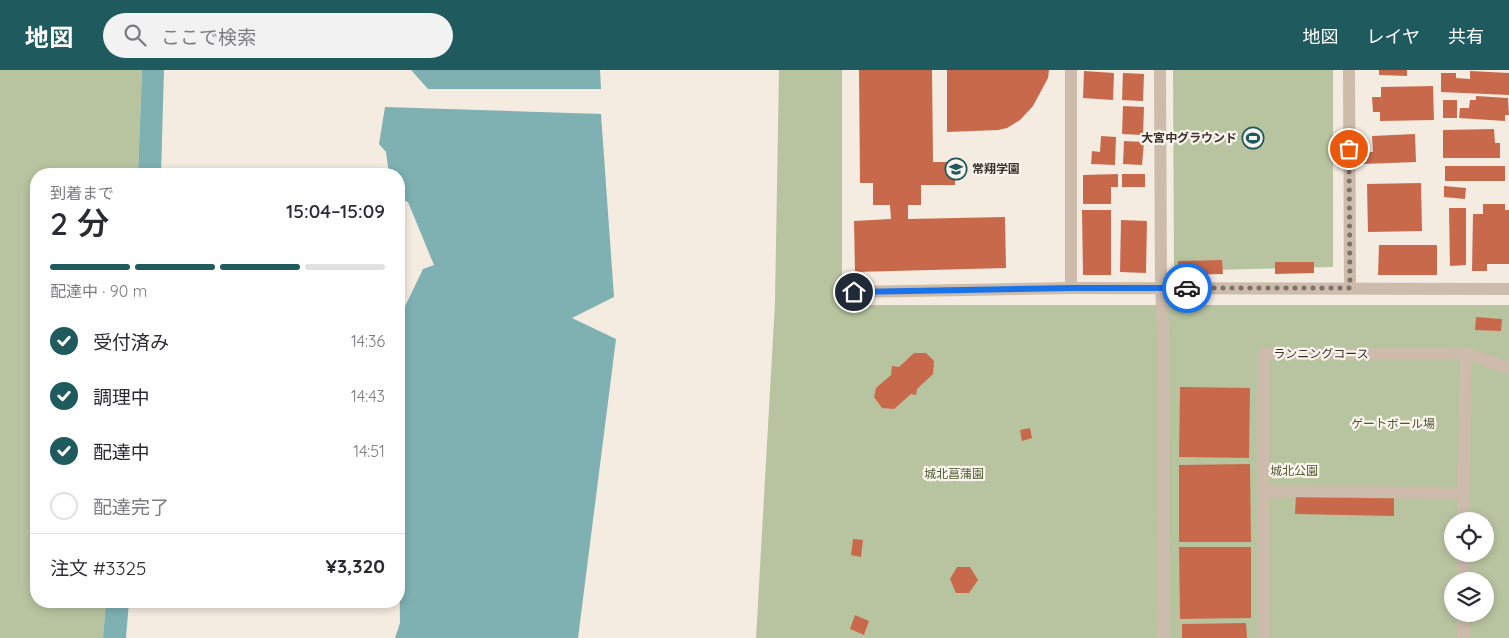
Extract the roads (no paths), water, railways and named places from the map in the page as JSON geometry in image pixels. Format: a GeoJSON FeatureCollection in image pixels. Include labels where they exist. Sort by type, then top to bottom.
{"type":"FeatureCollection","features":[{"type":"Feature","properties":{"kind":"street"},"geometry":{"type":"LineString","coordinates":[[1071,70],[1071,288]]}},
{"type":"Feature","properties":{"kind":"street"},"geometry":{"type":"LineString","coordinates":[[1160,70],[1161,288],[1164,344],[1163,638]]}},
{"type":"Feature","properties":{"kind":"street"},"geometry":{"type":"LineString","coordinates":[[1349,70],[1350,288]]}},
{"type":"Feature","properties":{"kind":"street"},"geometry":{"type":"LineString","coordinates":[[854,292],[1071,288],[1509,289]]}},
{"type":"Feature","properties":{"kind":"street"},"geometry":{"type":"LineString","coordinates":[[1463,512],[1466,353],[1509,368]]}},
{"type":"Feature","properties":{"kind":"street","name":"ランニングコース"},"geometry":{"type":"LineString","coordinates":[[1263,638],[1263,354],[1466,353]]}},
{"type":"Feature","properties":{"kind":"street"},"geometry":{"type":"LineString","coordinates":[[1263,491],[1463,493]]}},
{"type":"Feature","properties":{"kind":"street"},"geometry":{"type":"LineString","coordinates":[[1464,622],[1464,638]]}},
{"type":"Feature","properties":{"kind":"water"},"geometry":{"type":"Polygon","coordinates":[[[142,70],[164,70],[161,168],[138,168],[142,70]]]}},
{"type":"Feature","properties":{"kind":"water"},"geometry":{"type":"Polygon","coordinates":[[[411,70],[600,70],[601,89],[428,89],[411,70]]]}},
{"type":"Feature","properties":{"kind":"water"},"geometry":{"type":"Polygon","coordinates":[[[385,107],[601,114],[614,297],[572,318],[616,339],[578,638],[395,638],[400,623],[400,608],[405,608],[405,306],[423,269],[434,265],[408,202],[405,201],[405,168],[388,168],[386,152],[379,144],[385,107]]]}},
{"type":"Feature","properties":{"kind":"water"},"geometry":{"type":"Polygon","coordinates":[[[105,608],[128,608],[126,638],[103,638],[105,608]]]}},
{"type":"Feature","properties":{"kind":"place","name":"大宮中グラウンド"},"geometry":{"type":"Point","coordinates":[1253,138]}},
{"type":"Feature","properties":{"kind":"place","name":"常翔学園"},"geometry":{"type":"Point","coordinates":[956,169]}},
{"type":"Feature","properties":{"kind":"park label","name":"ゲートボール場"},"geometry":{"type":"Point","coordinates":[1393,424]}},
{"type":"Feature","properties":{"kind":"park label","name":"城北公園"},"geometry":{"type":"Point","coordinates":[1294,471]}},
{"type":"Feature","properties":{"kind":"park label","name":"城北菖蒲園"},"geometry":{"type":"Point","coordinates":[954,474]}}]}
